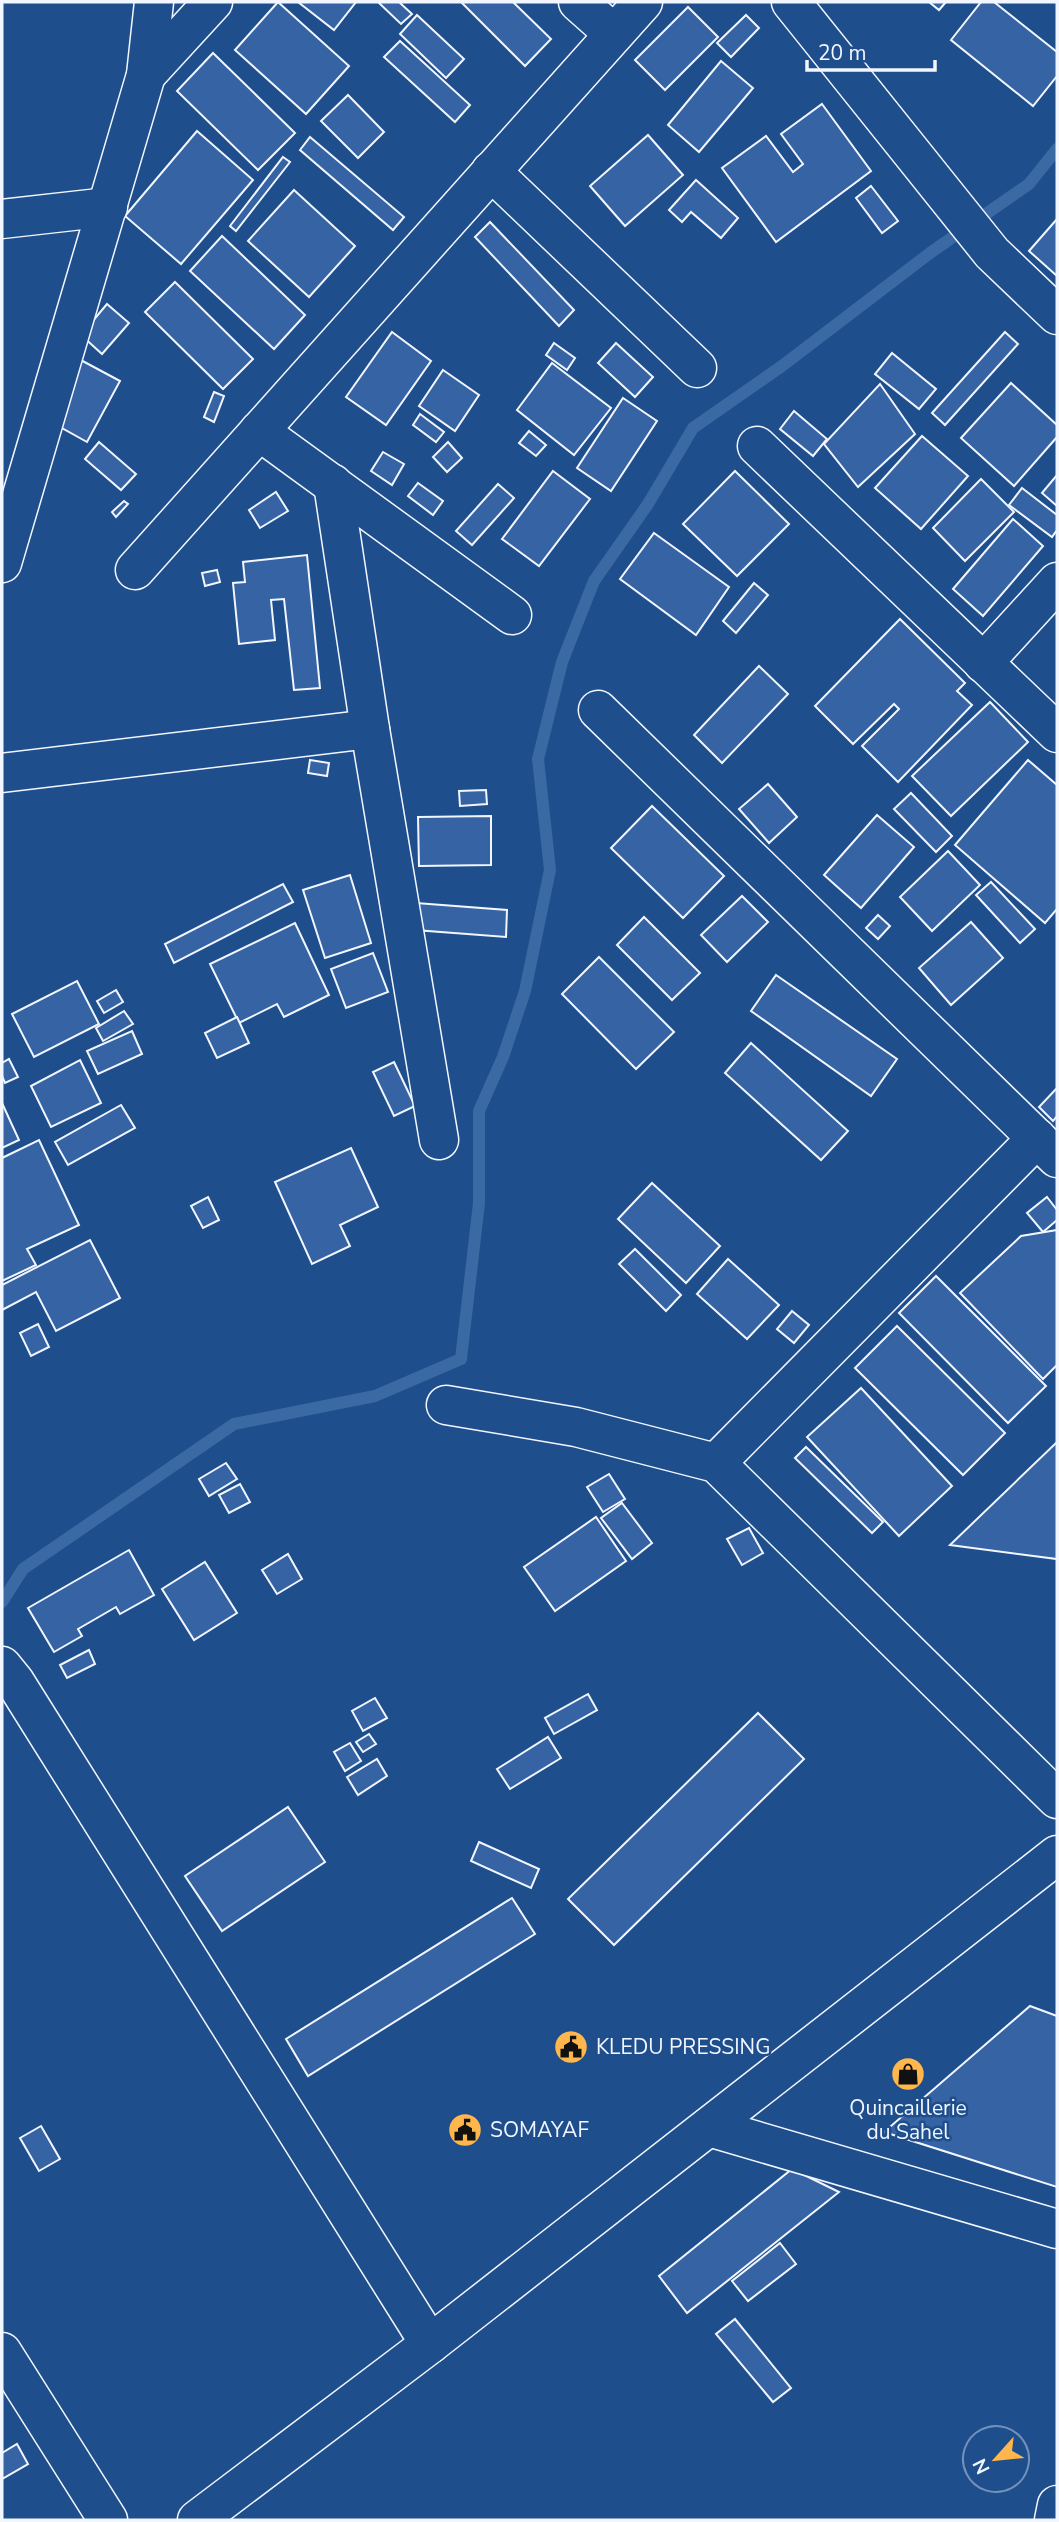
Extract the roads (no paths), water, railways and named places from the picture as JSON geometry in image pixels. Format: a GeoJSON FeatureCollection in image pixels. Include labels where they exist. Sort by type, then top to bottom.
{"type":"FeatureCollection","features":[{"type":"Feature","properties":{"kind":"street"},"geometry":{"type":"LineString","coordinates":[[4,545],[146,75],[154,2]]}},
{"type":"Feature","properties":{"kind":"street"},"geometry":{"type":"LineString","coordinates":[[146,75],[213,2]]}},
{"type":"Feature","properties":{"kind":"street"},"geometry":{"type":"LineString","coordinates":[[578,2],[614,34]]}},
{"type":"Feature","properties":{"kind":"street"},"geometry":{"type":"LineString","coordinates":[[135,570],[643,2]]}},
{"type":"Feature","properties":{"kind":"street"},"geometry":{"type":"LineString","coordinates":[[791,2],[992,253],[1057,315]]}},
{"type":"Feature","properties":{"kind":"street"},"geometry":{"type":"LineString","coordinates":[[491,172],[697,368]]}},
{"type":"Feature","properties":{"kind":"street"},"geometry":{"type":"LineString","coordinates":[[2,219],[108,207]]}},
{"type":"Feature","properties":{"kind":"street"},"geometry":{"type":"LineString","coordinates":[[259,431],[512,615]]}},
{"type":"Feature","properties":{"kind":"street"},"geometry":{"type":"LineString","coordinates":[[757,446],[1057,733]]}},
{"type":"Feature","properties":{"kind":"street"},"geometry":{"type":"LineString","coordinates":[[333,484],[370,729],[439,1140]]}},
{"type":"Feature","properties":{"kind":"street"},"geometry":{"type":"LineString","coordinates":[[983,663],[1057,582]]}},
{"type":"Feature","properties":{"kind":"street"},"geometry":{"type":"LineString","coordinates":[[598,710],[1047,1148],[716,1463]]}},
{"type":"Feature","properties":{"kind":"street"},"geometry":{"type":"LineString","coordinates":[[2,773],[370,729]]}},
{"type":"Feature","properties":{"kind":"street"},"geometry":{"type":"LineString","coordinates":[[446,1405],[576,1427],[716,1463],[1057,1799]]}},
{"type":"Feature","properties":{"kind":"street"},"geometry":{"type":"LineString","coordinates":[[2,1666],[15,1682],[430,2344]]}},
{"type":"Feature","properties":{"kind":"street"},"geometry":{"type":"LineString","coordinates":[[197,2520],[430,2344],[1057,1855]]}},
{"type":"Feature","properties":{"kind":"street"},"geometry":{"type":"LineString","coordinates":[[709,2127],[1057,2229]]}},
{"type":"Feature","properties":{"kind":"street"},"geometry":{"type":"LineString","coordinates":[[2,2352],[108,2520]]}},
{"type":"Feature","properties":{"kind":"street"},"geometry":{"type":"LineString","coordinates":[[1054,2520],[1057,2505]]}},
{"type":"Feature","properties":{"kind":"waterway"},"geometry":{"type":"LineString","coordinates":[[2,1602],[23,1569],[234,1424],[375,1396],[461,1359],[479,1203],[479,1111],[503,1057],[525,991],[550,870],[538,759],[562,662],[594,581],[648,504],[693,428],[782,366],[930,253],[1029,184],[1057,149]]}},
{"type":"Feature","properties":{"kind":"place","name":"KLEDU PRESSING"},"geometry":{"type":"Point","coordinates":[571,2047]}},
{"type":"Feature","properties":{"kind":"place","name":"Quincaillerie du Sahel"},"geometry":{"type":"Point","coordinates":[908,2074]}},
{"type":"Feature","properties":{"kind":"place","name":"SOMAYAF"},"geometry":{"type":"Point","coordinates":[465,2130]}}]}
